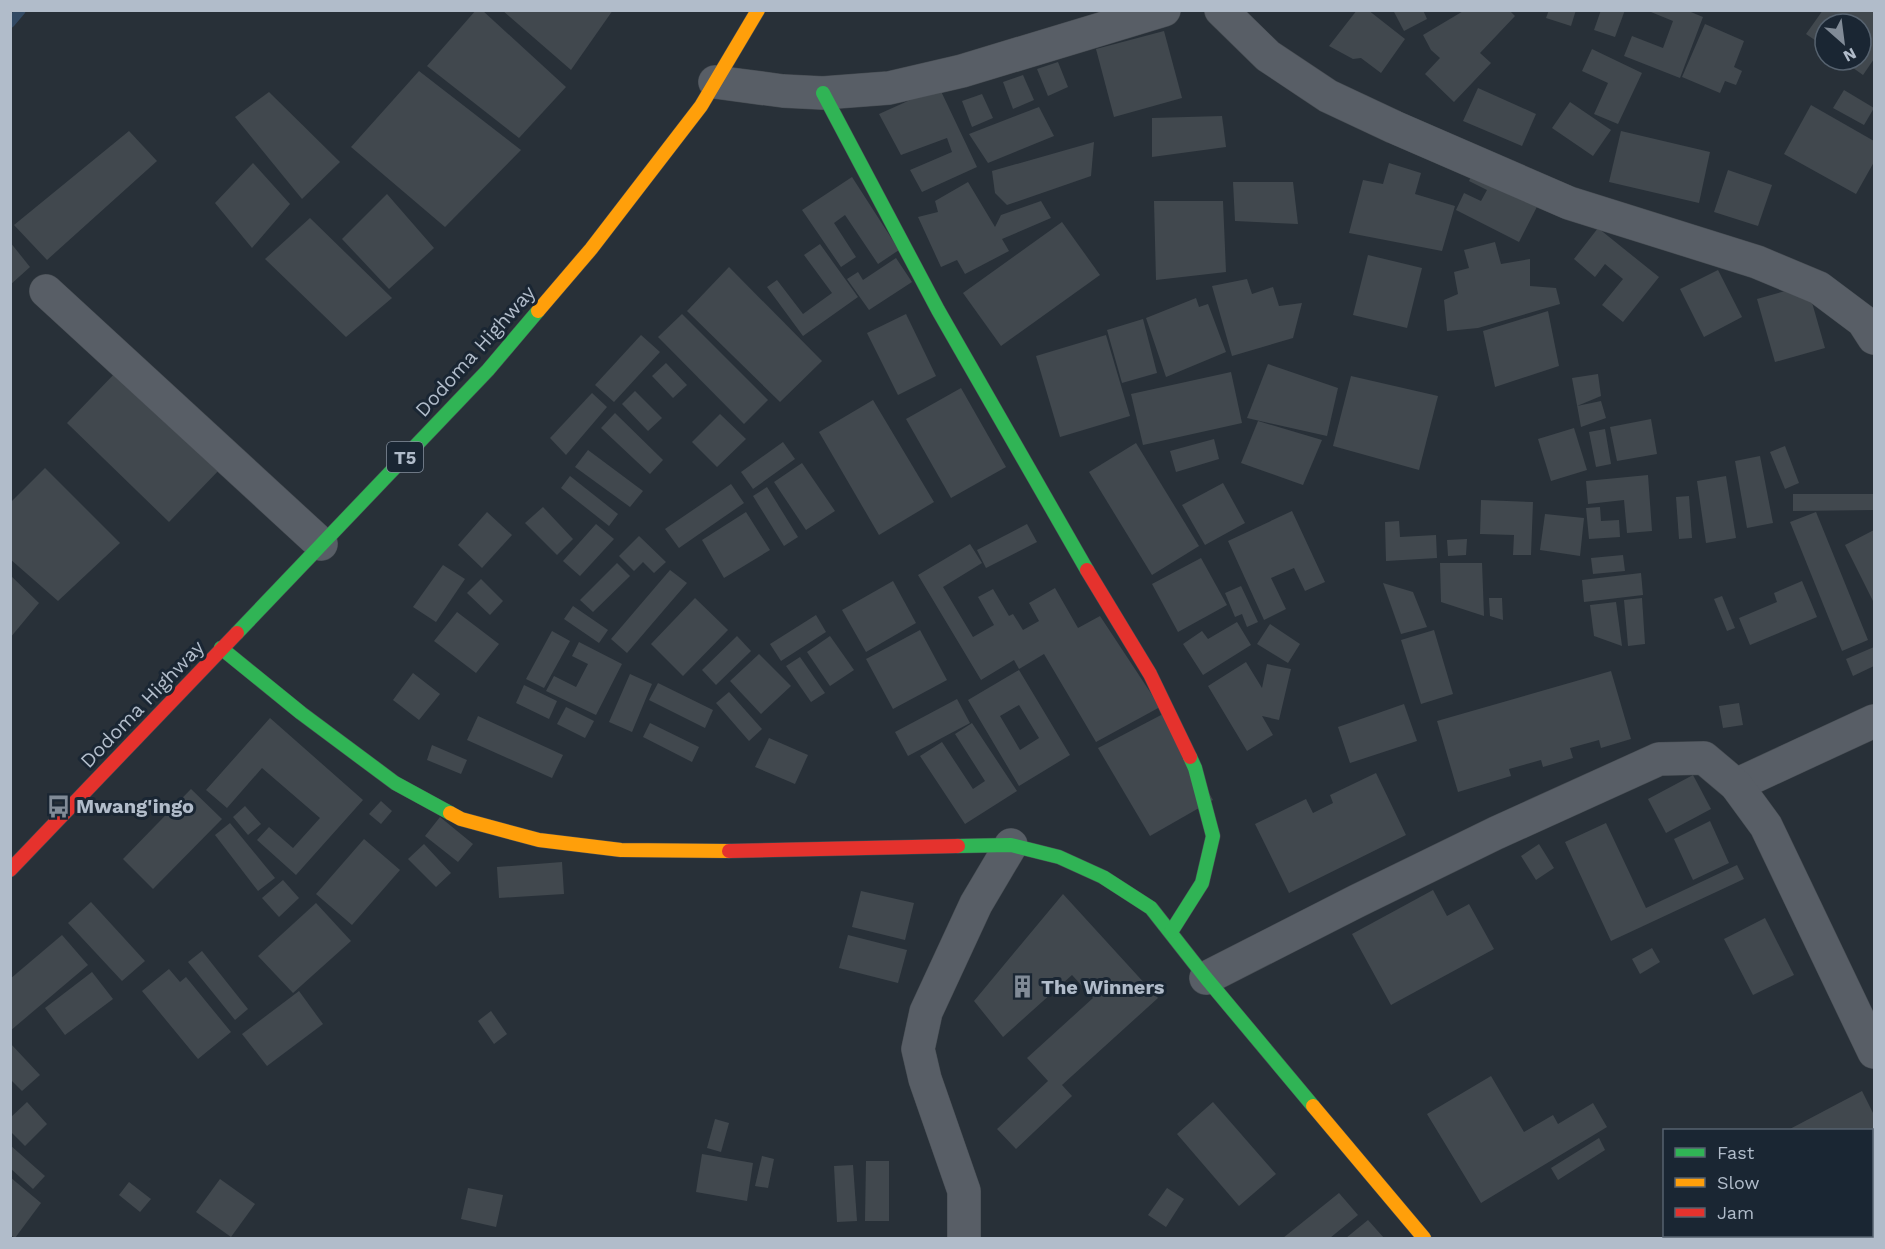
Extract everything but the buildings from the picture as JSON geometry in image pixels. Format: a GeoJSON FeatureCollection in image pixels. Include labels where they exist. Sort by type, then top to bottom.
{"type":"FeatureCollection","features":[{"type":"Feature","properties":{"kind":"main road","name":"Dodoma Highway"},"geometry":{"type":"LineString","coordinates":[[10,870],[488,370],[591,249],[701,106],[758,10]]}},
{"type":"Feature","properties":{"kind":"main road"},"geometry":{"type":"LineString","coordinates":[[824,93],[938,310],[1055,517],[1150,674],[1196,768],[1213,836],[1202,883],[1171,932]]}},
{"type":"Feature","properties":{"kind":"main road"},"geometry":{"type":"LineString","coordinates":[[221,648],[301,713],[394,783],[461,819],[539,840],[621,850],[736,851],[1011,845],[1059,857],[1103,877],[1151,908],[1206,978],[1424,1239]]}},
{"type":"Feature","properties":{"kind":"street"},"geometry":{"type":"LineString","coordinates":[[715,82],[783,91],[824,93],[889,88],[962,71],[1164,10]]}},
{"type":"Feature","properties":{"kind":"street"},"geometry":{"type":"LineString","coordinates":[[1221,10],[1268,56],[1328,96],[1569,203],[1757,262],[1819,288],[1863,321],[1875,338]]}},
{"type":"Feature","properties":{"kind":"street"},"geometry":{"type":"LineString","coordinates":[[46,291],[321,544]]}},
{"type":"Feature","properties":{"kind":"street"},"geometry":{"type":"LineString","coordinates":[[1737,785],[1875,721]]}},
{"type":"Feature","properties":{"kind":"street"},"geometry":{"type":"LineString","coordinates":[[1206,978],[1496,833],[1659,759],[1704,758],[1737,785],[1766,826],[1875,1052]]}},
{"type":"Feature","properties":{"kind":"street"},"geometry":{"type":"LineString","coordinates":[[964,1239],[964,1191],[925,1079],[918,1049],[926,1012],[976,904],[1011,845]]}},
{"type":"Feature","properties":{"kind":"waterway"},"geometry":{"type":"LineString","coordinates":[[10,23],[21,10]]}},
{"type":"Feature","properties":{"kind":"traffic: fast"},"geometry":{"type":"LineString","coordinates":[[823,93],[938,310],[1087,570]]}},
{"type":"Feature","properties":{"kind":"traffic: fast"},"geometry":{"type":"LineString","coordinates":[[237,633],[488,370],[538,311]]}},
{"type":"Feature","properties":{"kind":"traffic: fast"},"geometry":{"type":"LineString","coordinates":[[221,648],[301,713],[395,783],[450,813]]}},
{"type":"Feature","properties":{"kind":"traffic: fast"},"geometry":{"type":"LineString","coordinates":[[1171,932],[1202,883],[1213,836],[1190,757]]}},
{"type":"Feature","properties":{"kind":"traffic: fast"},"geometry":{"type":"LineString","coordinates":[[958,846],[1011,845],[1059,857],[1103,877],[1151,908],[1313,1106]]}},
{"type":"Feature","properties":{"kind":"traffic: slow"},"geometry":{"type":"LineString","coordinates":[[538,311],[591,249],[701,106],[758,10]]}},
{"type":"Feature","properties":{"kind":"traffic: slow"},"geometry":{"type":"LineString","coordinates":[[450,813],[461,819],[539,840],[621,850],[729,851]]}},
{"type":"Feature","properties":{"kind":"traffic: slow"},"geometry":{"type":"LineString","coordinates":[[1313,1106],[1424,1238]]}},
{"type":"Feature","properties":{"kind":"traffic: jam"},"geometry":{"type":"LineString","coordinates":[[1087,570],[1150,674],[1190,757]]}},
{"type":"Feature","properties":{"kind":"traffic: jam"},"geometry":{"type":"LineString","coordinates":[[10,870],[237,633]]}},
{"type":"Feature","properties":{"kind":"traffic: jam"},"geometry":{"type":"LineString","coordinates":[[729,851],[958,846]]}},
{"type":"Feature","properties":{"kind":"place","name":"Mwang'ingo"},"geometry":{"type":"Point","coordinates":[58,806]}},
{"type":"Feature","properties":{"kind":"place","name":"The Winners"},"geometry":{"type":"Point","coordinates":[1023,987]}}]}
